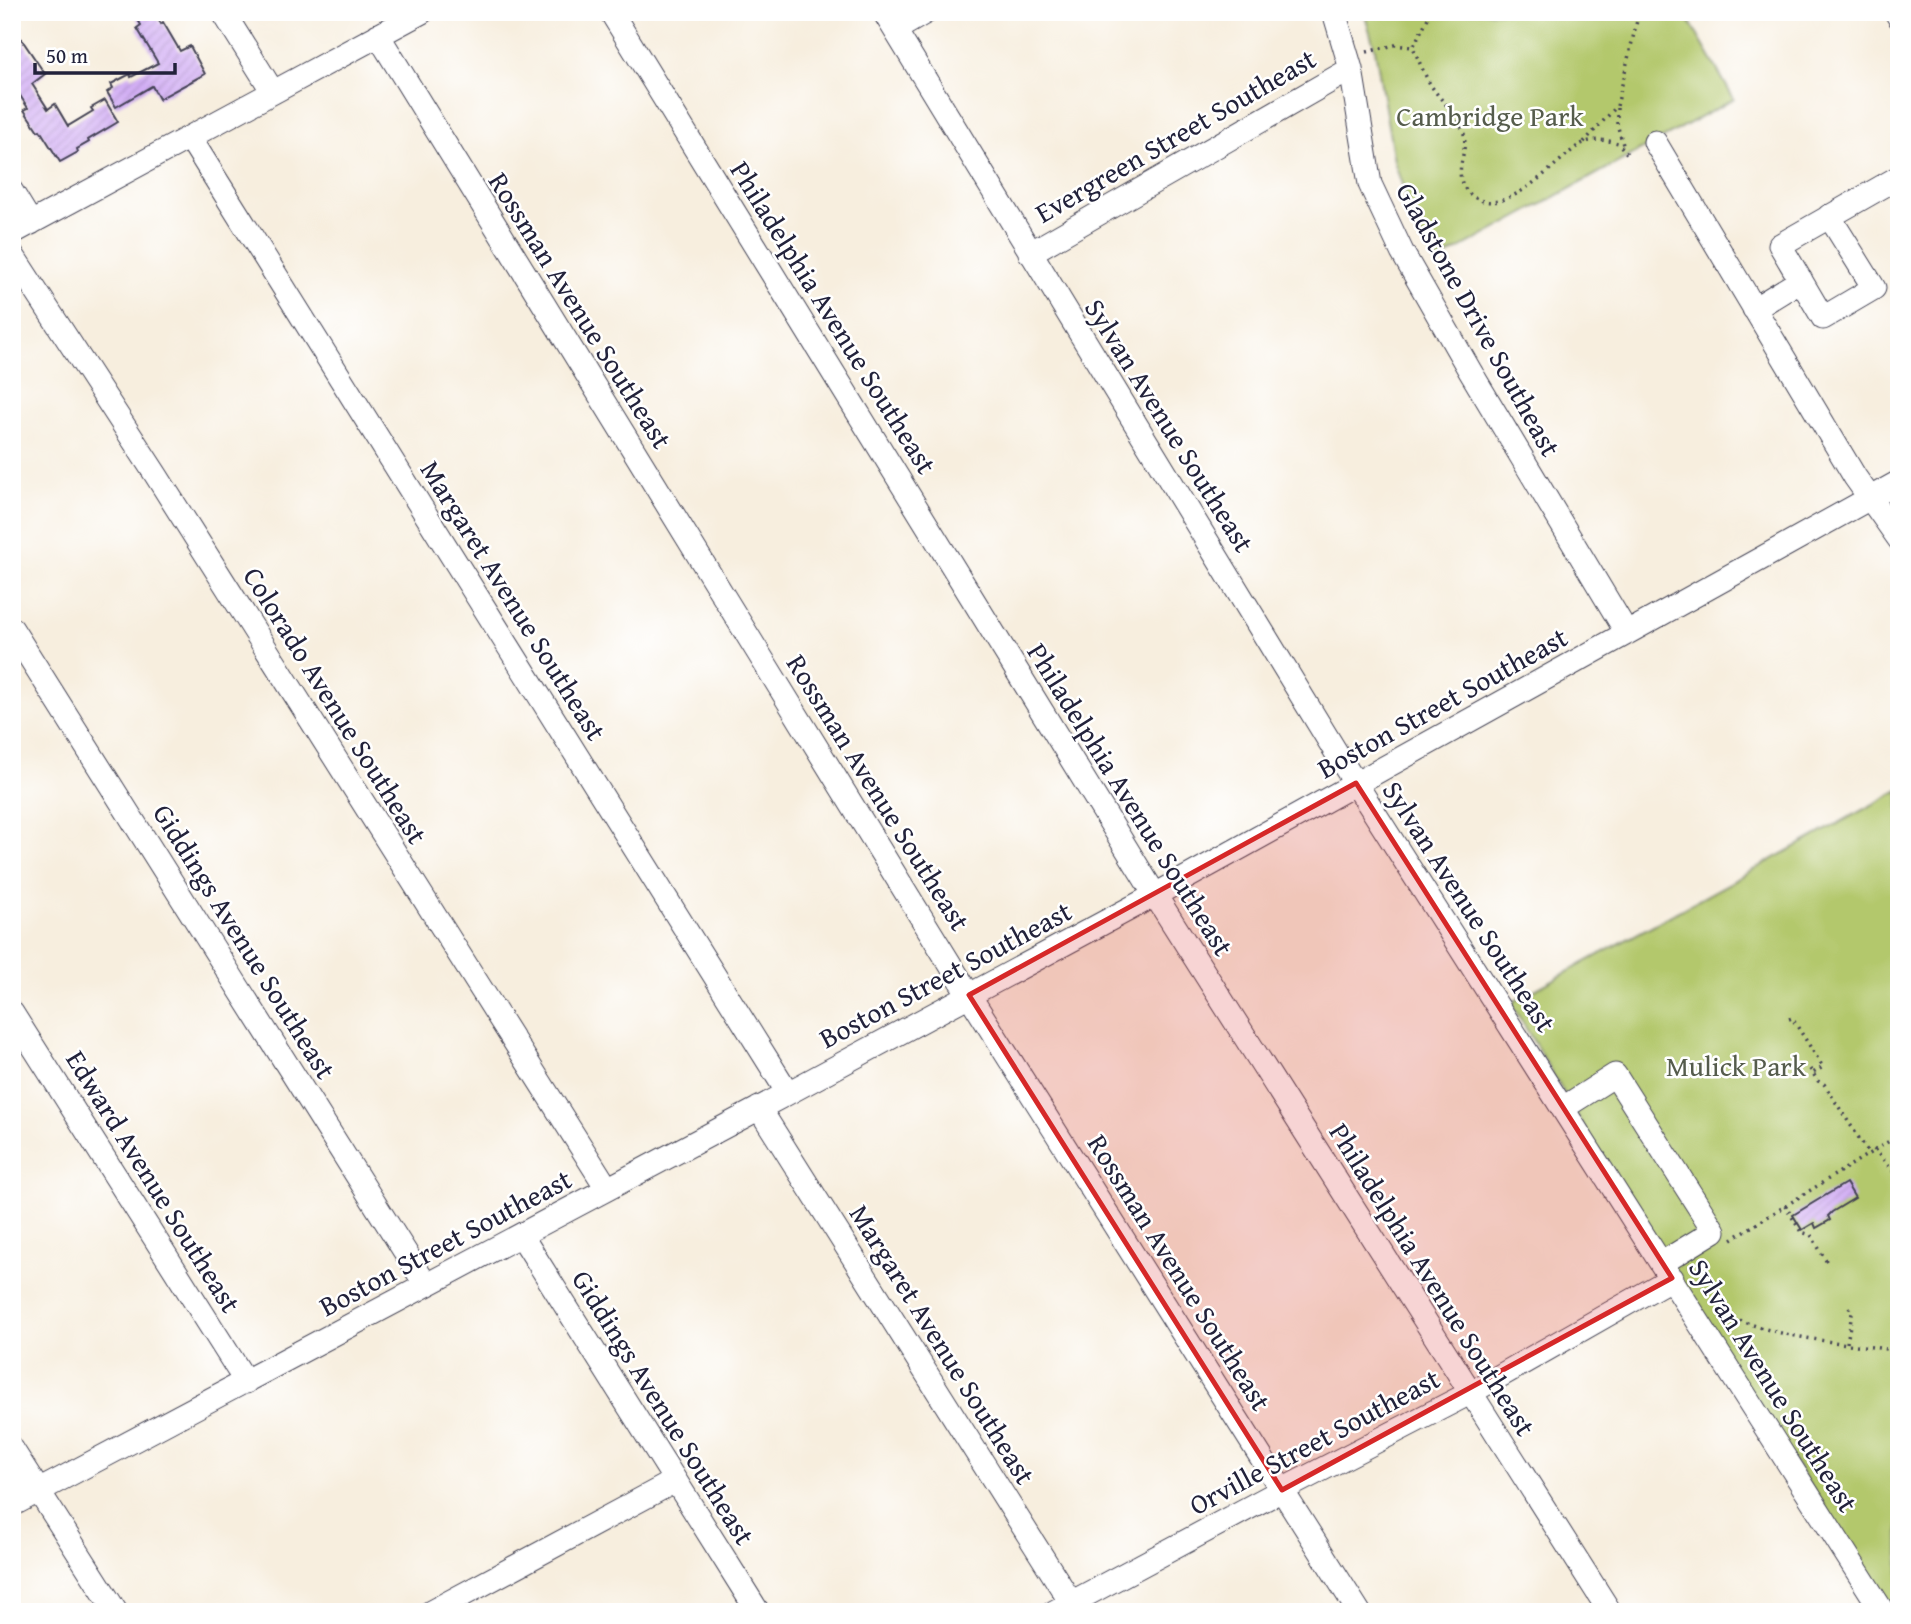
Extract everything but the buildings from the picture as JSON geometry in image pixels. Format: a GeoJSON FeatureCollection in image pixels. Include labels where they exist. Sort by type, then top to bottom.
{"type":"FeatureCollection","features":[{"type":"Feature","properties":{"kind":"street"},"geometry":{"type":"LineString","coordinates":[[223,12],[273,92]]}},
{"type":"Feature","properties":{"kind":"street"},"geometry":{"type":"LineString","coordinates":[[12,192],[22,228],[422,12]]}},
{"type":"Feature","properties":{"kind":"street","name":"Philadelphia Avenue Southeast"},"geometry":{"type":"LineString","coordinates":[[611,12],[1155,895],[1610,1612]]}},
{"type":"Feature","properties":{"kind":"street"},"geometry":{"type":"LineString","coordinates":[[889,21],[926,12]]}},
{"type":"Feature","properties":{"kind":"street","name":"Gladstone Drive Southeast"},"geometry":{"type":"LineString","coordinates":[[1334,12],[1349,64],[1370,184],[1402,252],[1627,633]]}},
{"type":"Feature","properties":{"kind":"street"},"geometry":{"type":"LineString","coordinates":[[1896,12],[1899,18]]}},
{"type":"Feature","properties":{"kind":"street","name":"Sylvan Avenue Southeast"},"geometry":{"type":"LineString","coordinates":[[889,21],[1356,783],[1883,1612]]}},
{"type":"Feature","properties":{"kind":"street","name":"Rossman Avenue Southeast"},"geometry":{"type":"LineString","coordinates":[[378,35],[969,995],[1359,1612]]}},
{"type":"Feature","properties":{"kind":"street","name":"Evergreen Street Southeast"},"geometry":{"type":"LineString","coordinates":[[1030,253],[1349,64]]}},
{"type":"Feature","properties":{"kind":"street","name":"Margaret Avenue Southeast"},"geometry":{"type":"LineString","coordinates":[[190,138],[788,1093]]}},
{"type":"Feature","properties":{"kind":"street"},"geometry":{"type":"LineString","coordinates":[[1654,142],[1855,477],[1899,539]]}},
{"type":"Feature","properties":{"kind":"street"},"geometry":{"type":"LineString","coordinates":[[1829,216],[1874,288],[1823,318],[1780,245],[1829,216],[1899,177]]}},
{"type":"Feature","properties":{"kind":"street","name":"Colorado Avenue Southeast"},"geometry":{"type":"LineString","coordinates":[[12,254],[156,475],[607,1188]]}},
{"type":"Feature","properties":{"kind":"street"},"geometry":{"type":"LineString","coordinates":[[1754,309],[1801,280]]}},
{"type":"Feature","properties":{"kind":"street","name":"Boston Street Southeast"},"geometry":{"type":"LineString","coordinates":[[12,1505],[1155,895],[1899,482]]}},
{"type":"Feature","properties":{"kind":"street","name":"Giddings Avenue Southeast"},"geometry":{"type":"LineString","coordinates":[[12,629],[426,1285]]}},
{"type":"Feature","properties":{"kind":"street","name":"Edward Avenue Southeast"},"geometry":{"type":"LineString","coordinates":[[12,1013],[246,1382]]}},
{"type":"Feature","properties":{"kind":"street","name":"Orville Street Southeast"},"geometry":{"type":"LineString","coordinates":[[1068,1609],[1282,1490],[1470,1393],[1667,1271],[1714,1231],[1615,1075],[1563,1108]]}},
{"type":"Feature","properties":{"kind":"street","name":"Margaret Avenue Southeast"},"geometry":{"type":"LineString","coordinates":[[759,1108],[1068,1609]]}},
{"type":"Feature","properties":{"kind":"street","name":"Giddings Avenue Southeast"},"geometry":{"type":"LineString","coordinates":[[521,1235],[758,1612]]}},
{"type":"Feature","properties":{"kind":"street"},"geometry":{"type":"LineString","coordinates":[[12,1448],[116,1612]]}},
{"type":"Feature","properties":{"kind":"street"},"geometry":{"type":"LineString","coordinates":[[432,1612],[675,1481]]}},
{"type":"Feature","properties":{"kind":"path"},"geometry":{"type":"LineString","coordinates":[[1413,47],[1432,12]]}},
{"type":"Feature","properties":{"kind":"path"},"geometry":{"type":"LineString","coordinates":[[1624,149],[1617,124],[1616,106],[1639,12]]}},
{"type":"Feature","properties":{"kind":"path"},"geometry":{"type":"LineString","coordinates":[[1349,64],[1385,46],[1413,47]]}},
{"type":"Feature","properties":{"kind":"path"},"geometry":{"type":"LineString","coordinates":[[1413,47],[1427,78],[1464,133],[1462,182],[1473,195],[1493,200],[1521,192],[1544,177],[1581,145],[1616,106]]}},
{"type":"Feature","properties":{"kind":"path"},"geometry":{"type":"LineString","coordinates":[[1581,145],[1594,140],[1610,141],[1618,143],[1629,156]]}},
{"type":"Feature","properties":{"kind":"path"},"geometry":{"type":"LineString","coordinates":[[1789,1019],[1792,1018],[1823,1067],[1812,1071],[1818,1081],[1824,1084],[1868,1152]]}},
{"type":"Feature","properties":{"kind":"path"},"geometry":{"type":"LineString","coordinates":[[1727,1242],[1899,1135]]}},
{"type":"Feature","properties":{"kind":"path"},"geometry":{"type":"LineString","coordinates":[[1874,1149],[1899,1178]]}},
{"type":"Feature","properties":{"kind":"path"},"geometry":{"type":"LineString","coordinates":[[1785,1205],[1801,1232],[1811,1235],[1828,1264]]}},
{"type":"Feature","properties":{"kind":"path"},"geometry":{"type":"LineString","coordinates":[[1847,1343],[1852,1313],[1849,1307]]}},
{"type":"Feature","properties":{"kind":"path"},"geometry":{"type":"LineString","coordinates":[[1721,1311],[1757,1327],[1899,1349]]}},
{"type":"Feature","properties":{"kind":"highlighted area"},"geometry":{"type":"Polygon","coordinates":[[[1356,783],[1672,1278],[1282,1490],[969,995],[1356,783]]]}},
{"type":"Feature","properties":{"kind":"green space","name":"Cambridge Park"},"geometry":{"type":"Polygon","coordinates":[[[1364,12],[1690,12],[1686,15],[1734,99],[1436,262],[1415,223],[1394,161],[1375,49],[1364,12]]]}},
{"type":"Feature","properties":{"kind":"green space","name":"Mulick Park"},"geometry":{"type":"Polygon","coordinates":[[[1899,790],[1899,1612],[1895,1612],[1686,1301],[1511,1003],[1899,790]]]}}]}
